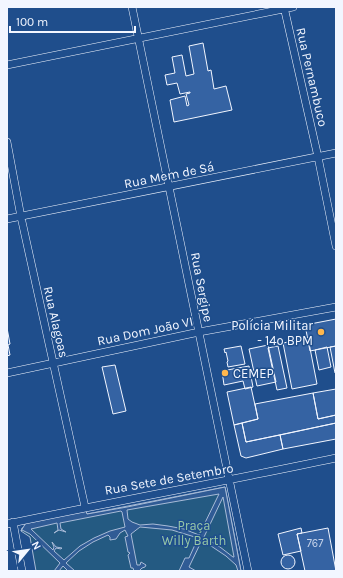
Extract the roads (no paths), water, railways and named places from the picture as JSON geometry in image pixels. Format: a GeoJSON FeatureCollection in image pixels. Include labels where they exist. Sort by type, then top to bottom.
{"type":"FeatureCollection","features":[{"type":"Feature","properties":{"kind":"street","name":"Rua Sergipe"},"geometry":{"type":"LineString","coordinates":[[132,7],[248,571]]}},
{"type":"Feature","properties":{"kind":"street"},"geometry":{"type":"LineString","coordinates":[[7,65],[293,7]]}},
{"type":"Feature","properties":{"kind":"street","name":"Rua Pernambuco"},"geometry":{"type":"LineString","coordinates":[[284,8],[318,157],[336,246]]}},
{"type":"Feature","properties":{"kind":"street","name":"Rua Alagoas"},"geometry":{"type":"LineString","coordinates":[[7,142],[20,217],[85,507]]}},
{"type":"Feature","properties":{"kind":"street","name":"Rua Mem de Sá"},"geometry":{"type":"LineString","coordinates":[[7,219],[336,154]]}},
{"type":"Feature","properties":{"kind":"street","name":"Rua Dom João VI"},"geometry":{"type":"LineString","coordinates":[[7,373],[199,332],[336,307]]}},
{"type":"Feature","properties":{"kind":"street","name":"Rua Sete de Setembro"},"geometry":{"type":"LineString","coordinates":[[10,523],[85,507],[230,481],[336,458]]}},
{"type":"Feature","properties":{"kind":"street"},"geometry":{"type":"LineString","coordinates":[[10,523],[22,571]]}},
{"type":"Feature","properties":{"kind":"place","name":"Polícia Militar - 14º BPM"},"geometry":{"type":"Point","coordinates":[321,332]}},
{"type":"Feature","properties":{"kind":"place","name":"CEMEP"},"geometry":{"type":"Point","coordinates":[225,373]}},
{"type":"Feature","properties":{"kind":"park label","name":"Praça Willy Barth"},"geometry":{"type":"Point","coordinates":[194,532]}}]}
